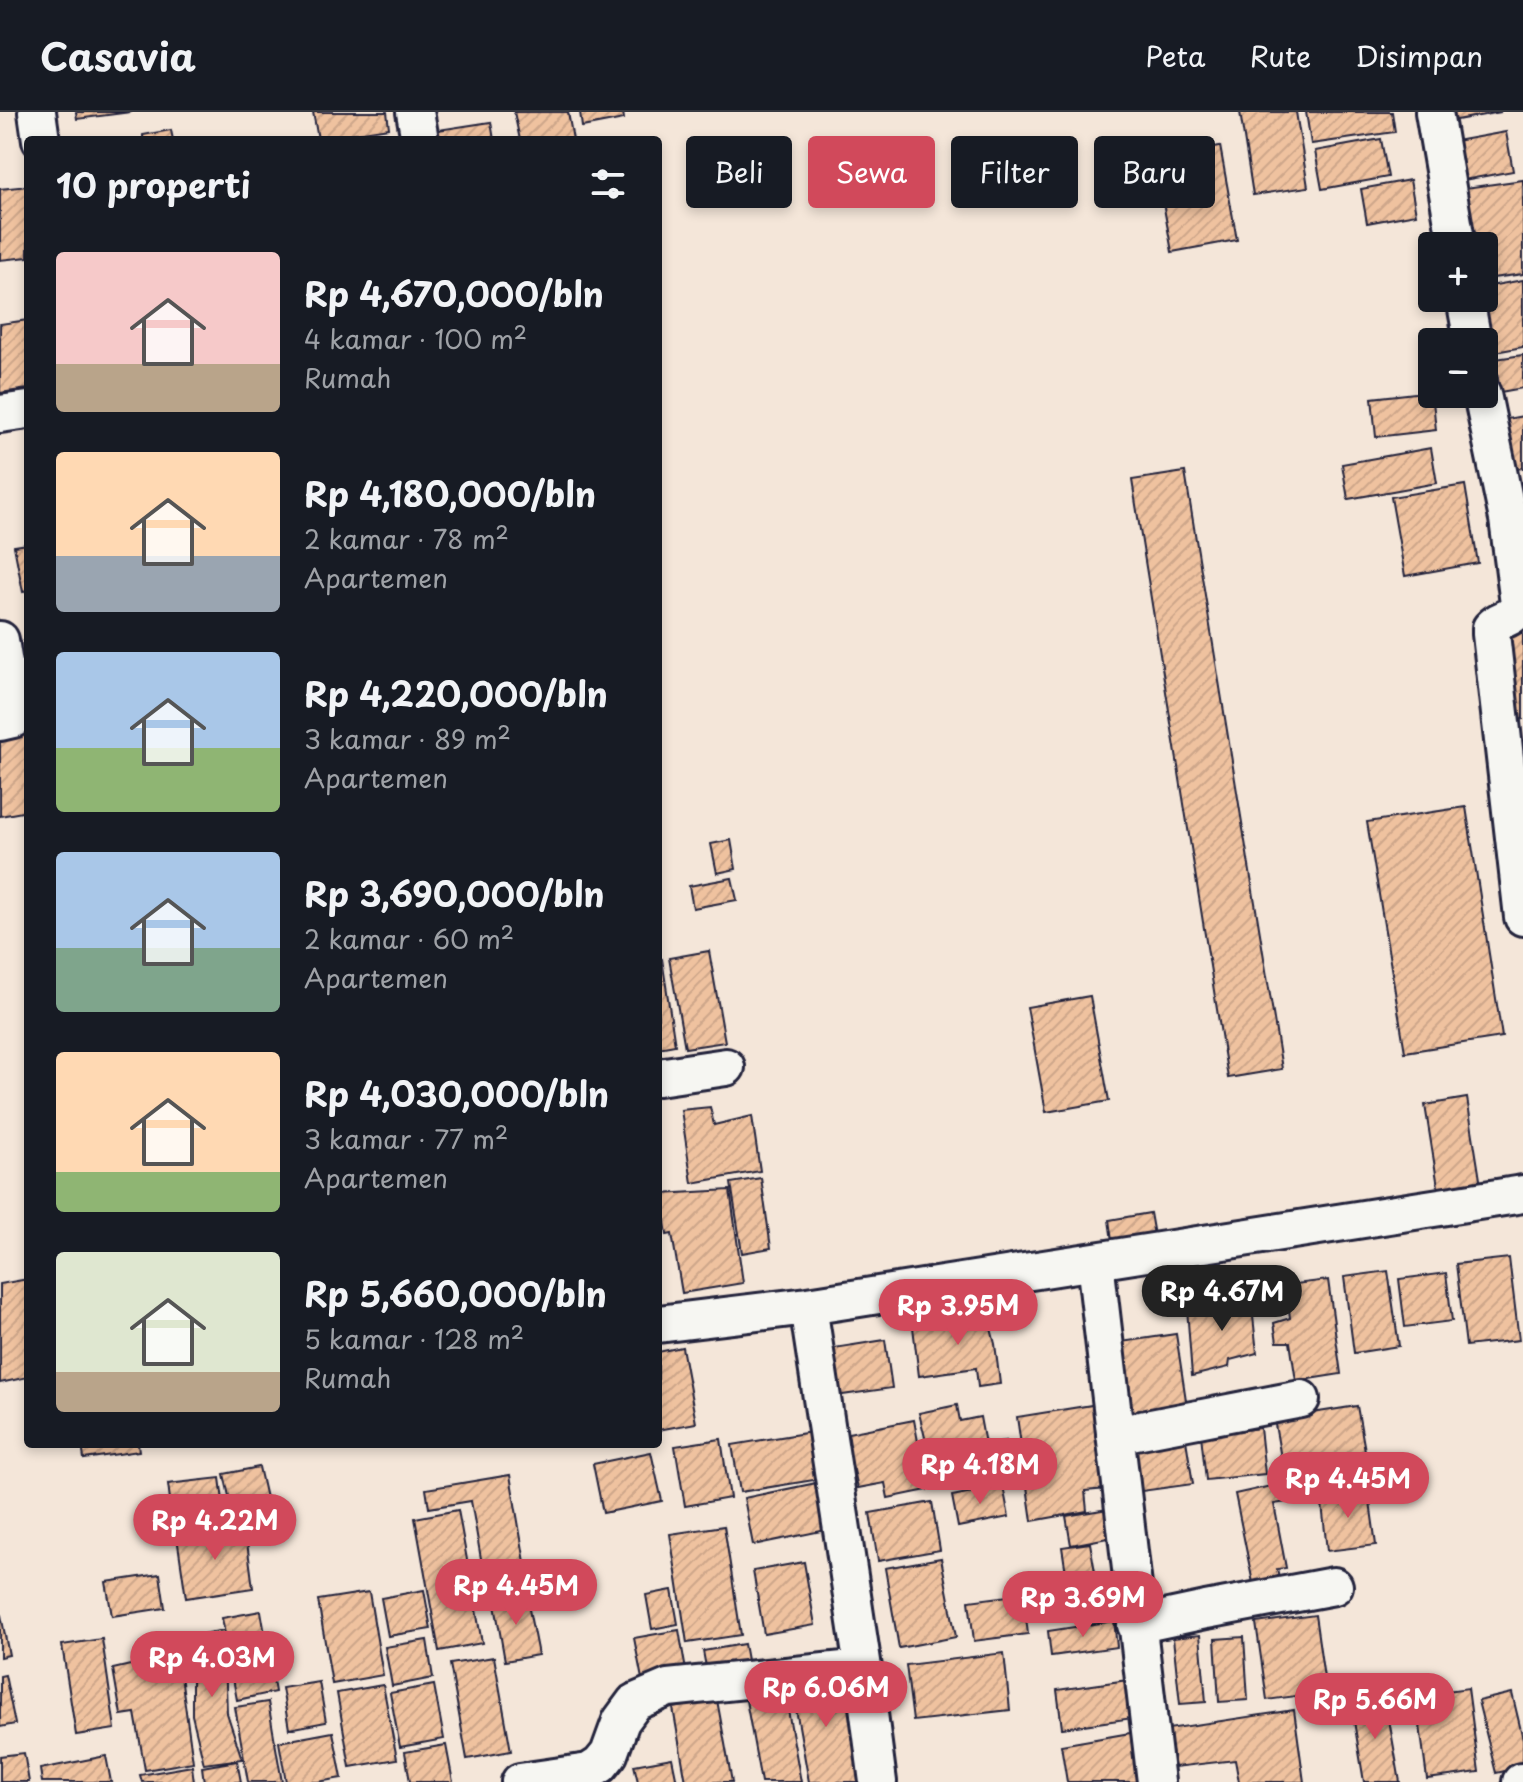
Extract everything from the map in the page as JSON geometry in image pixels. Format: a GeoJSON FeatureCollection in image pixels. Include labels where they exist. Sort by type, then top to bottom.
{"type":"FeatureCollection","features":[{"type":"Feature","properties":{"kind":"street"},"geometry":{"type":"LineString","coordinates":[[37,112],[40,136]]}},
{"type":"Feature","properties":{"kind":"street"},"geometry":{"type":"LineString","coordinates":[[415,112],[419,136]]}},
{"type":"Feature","properties":{"kind":"street"},"geometry":{"type":"LineString","coordinates":[[1434,112],[1455,232]]}},
{"type":"Feature","properties":{"kind":"street"},"geometry":{"type":"LineString","coordinates":[[1485,408],[1508,519],[1519,604],[1517,612],[1510,618],[1495,623],[1491,634],[1523,917]]}},
{"type":"Feature","properties":{"kind":"street"},"geometry":{"type":"LineString","coordinates":[[0,414],[24,411]]}},
{"type":"Feature","properties":{"kind":"street"},"geometry":{"type":"LineString","coordinates":[[0,640],[14,719]]}},
{"type":"Feature","properties":{"kind":"street"},"geometry":{"type":"LineString","coordinates":[[662,1076],[726,1067]]}},
{"type":"Feature","properties":{"kind":"street"},"geometry":{"type":"LineString","coordinates":[[662,1324],[808,1306],[1523,1194]]}},
{"type":"Feature","properties":{"kind":"street"},"geometry":{"type":"LineString","coordinates":[[1095,1262],[1156,1782]]}},
{"type":"Feature","properties":{"kind":"street"},"geometry":{"type":"LineString","coordinates":[[808,1306],[878,1782]]}},
{"type":"Feature","properties":{"kind":"street"},"geometry":{"type":"LineString","coordinates":[[1115,1435],[1301,1399]]}},
{"type":"Feature","properties":{"kind":"street"},"geometry":{"type":"LineString","coordinates":[[1136,1625],[1334,1586]]}},
{"type":"Feature","properties":{"kind":"street"},"geometry":{"type":"LineString","coordinates":[[520,1782],[589,1772],[609,1754],[621,1721],[635,1702],[668,1688],[863,1668]]}},
{"type":"Feature","properties":{"kind":"building"},"geometry":{"type":"Polygon","coordinates":[[[76,112],[131,112],[77,119],[76,112]]]}},
{"type":"Feature","properties":{"kind":"building"},"geometry":{"type":"Polygon","coordinates":[[[313,112],[387,112],[389,128],[317,136],[313,112]]]}},
{"type":"Feature","properties":{"kind":"building"},"geometry":{"type":"Polygon","coordinates":[[[514,112],[568,112],[572,136],[519,136],[514,112]]]}},
{"type":"Feature","properties":{"kind":"building"},"geometry":{"type":"Polygon","coordinates":[[[580,112],[623,112],[624,119],[582,127],[580,112]]]}},
{"type":"Feature","properties":{"kind":"building"},"geometry":{"type":"Polygon","coordinates":[[[1240,112],[1296,112],[1308,187],[1253,195],[1240,112]]]}},
{"type":"Feature","properties":{"kind":"building"},"geometry":{"type":"Polygon","coordinates":[[[1306,112],[1392,112],[1395,132],[1311,144],[1306,112]]]}},
{"type":"Feature","properties":{"kind":"building"},"geometry":{"type":"Polygon","coordinates":[[[1449,112],[1501,112],[1451,121],[1449,112]]]}},
{"type":"Feature","properties":{"kind":"building"},"geometry":{"type":"Polygon","coordinates":[[[491,122],[493,136],[439,136],[438,130],[491,122]]]}},
{"type":"Feature","properties":{"kind":"building"},"geometry":{"type":"Polygon","coordinates":[[[171,130],[172,136],[143,136],[171,130]]]}},
{"type":"Feature","properties":{"kind":"building"},"geometry":{"type":"Polygon","coordinates":[[[1506,132],[1513,171],[1458,181],[1450,142],[1506,132]]]}},
{"type":"Feature","properties":{"kind":"building"},"geometry":{"type":"Polygon","coordinates":[[[1381,139],[1388,177],[1322,189],[1315,151],[1381,139]]]}},
{"type":"Feature","properties":{"kind":"building"},"geometry":{"type":"Polygon","coordinates":[[[1220,146],[1237,240],[1172,252],[1164,208],[1215,208],[1215,147],[1220,146]]]}},
{"type":"Feature","properties":{"kind":"building"},"geometry":{"type":"Polygon","coordinates":[[[1410,180],[1416,214],[1367,223],[1361,189],[1410,180]]]}},
{"type":"Feature","properties":{"kind":"building"},"geometry":{"type":"Polygon","coordinates":[[[1523,180],[1523,274],[1498,277],[1498,232],[1471,232],[1465,188],[1523,180]]]}},
{"type":"Feature","properties":{"kind":"building"},"geometry":{"type":"Polygon","coordinates":[[[24,186],[24,257],[0,260],[0,189],[24,186]]]}},
{"type":"Feature","properties":{"kind":"building"},"geometry":{"type":"Polygon","coordinates":[[[1523,280],[1523,347],[1498,351],[1498,328],[1479,328],[1476,312],[1498,312],[1498,284],[1523,280]]]}},
{"type":"Feature","properties":{"kind":"building"},"geometry":{"type":"Polygon","coordinates":[[[24,321],[24,390],[0,393],[0,324],[24,321]]]}},
{"type":"Feature","properties":{"kind":"building"},"geometry":{"type":"Polygon","coordinates":[[[1523,355],[1523,388],[1500,392],[1498,359],[1523,355]]]}},
{"type":"Feature","properties":{"kind":"building"},"geometry":{"type":"Polygon","coordinates":[[[1418,393],[1418,408],[1434,408],[1436,430],[1376,437],[1372,398],[1418,393]]]}},
{"type":"Feature","properties":{"kind":"building"},"geometry":{"type":"Polygon","coordinates":[[[1523,416],[1523,468],[1515,469],[1507,419],[1523,416]]]}},
{"type":"Feature","properties":{"kind":"building"},"geometry":{"type":"Polygon","coordinates":[[[1431,448],[1437,483],[1348,499],[1342,464],[1431,448]]]}},
{"type":"Feature","properties":{"kind":"building"},"geometry":{"type":"Polygon","coordinates":[[[1185,472],[1282,1069],[1228,1078],[1132,480],[1185,472]]]}},
{"type":"Feature","properties":{"kind":"building"},"geometry":{"type":"Polygon","coordinates":[[[1465,485],[1478,563],[1405,576],[1391,497],[1465,485]]]}},
{"type":"Feature","properties":{"kind":"building"},"geometry":{"type":"Polygon","coordinates":[[[24,545],[24,592],[23,592],[14,546],[24,545]]]}},
{"type":"Feature","properties":{"kind":"building"},"geometry":{"type":"Polygon","coordinates":[[[1523,626],[1523,719],[1514,720],[1500,630],[1523,626]]]}},
{"type":"Feature","properties":{"kind":"building"},"geometry":{"type":"Polygon","coordinates":[[[24,731],[24,812],[0,816],[0,735],[24,731]]]}},
{"type":"Feature","properties":{"kind":"building"},"geometry":{"type":"Polygon","coordinates":[[[1466,807],[1502,1037],[1405,1052],[1367,822],[1466,807]]]}},
{"type":"Feature","properties":{"kind":"building"},"geometry":{"type":"Polygon","coordinates":[[[731,840],[736,869],[717,873],[711,844],[731,840]]]}},
{"type":"Feature","properties":{"kind":"building"},"geometry":{"type":"Polygon","coordinates":[[[732,878],[737,900],[693,908],[689,886],[732,878]]]}},
{"type":"Feature","properties":{"kind":"building"},"geometry":{"type":"Polygon","coordinates":[[[709,951],[725,1042],[685,1048],[669,958],[709,951]]]}},
{"type":"Feature","properties":{"kind":"building"},"geometry":{"type":"Polygon","coordinates":[[[662,959],[675,1045],[662,1047],[662,959]]]}},
{"type":"Feature","properties":{"kind":"building"},"geometry":{"type":"Polygon","coordinates":[[[1090,996],[1109,1101],[1046,1112],[1027,1007],[1090,996]]]}},
{"type":"Feature","properties":{"kind":"building"},"geometry":{"type":"Polygon","coordinates":[[[1467,1098],[1482,1192],[1440,1199],[1425,1105],[1467,1098]]]}},
{"type":"Feature","properties":{"kind":"building"},"geometry":{"type":"Polygon","coordinates":[[[710,1107],[714,1125],[752,1116],[760,1171],[692,1183],[681,1110],[710,1107]]]}},
{"type":"Feature","properties":{"kind":"building"},"geometry":{"type":"Polygon","coordinates":[[[761,1178],[771,1248],[742,1253],[731,1183],[761,1178]]]}},
{"type":"Feature","properties":{"kind":"building"},"geometry":{"type":"Polygon","coordinates":[[[730,1190],[743,1283],[682,1293],[672,1234],[667,1235],[662,1194],[730,1190]]]}},
{"type":"Feature","properties":{"kind":"building"},"geometry":{"type":"Polygon","coordinates":[[[1150,1213],[1155,1241],[1113,1248],[1109,1220],[1150,1213]]]}},
{"type":"Feature","properties":{"kind":"building"},"geometry":{"type":"Polygon","coordinates":[[[1509,1258],[1519,1340],[1466,1346],[1456,1264],[1509,1258]]]}},
{"type":"Feature","properties":{"kind":"building"},"geometry":{"type":"Polygon","coordinates":[[[1388,1271],[1399,1346],[1354,1353],[1344,1277],[1388,1271]]]}},
{"type":"Feature","properties":{"kind":"building"},"geometry":{"type":"Polygon","coordinates":[[[1446,1273],[1452,1321],[1405,1327],[1399,1279],[1446,1273]]]}},
{"type":"Feature","properties":{"kind":"building"},"geometry":{"type":"Polygon","coordinates":[[[24,1280],[24,1378],[0,1383],[0,1284],[24,1280]]]}},
{"type":"Feature","properties":{"kind":"building"},"geometry":{"type":"Polygon","coordinates":[[[1328,1280],[1341,1374],[1296,1381],[1290,1342],[1277,1342],[1274,1323],[1290,1318],[1286,1285],[1328,1280]]]}},
{"type":"Feature","properties":{"kind":"building"},"geometry":{"type":"Polygon","coordinates":[[[1250,1289],[1257,1353],[1230,1360],[1229,1367],[1192,1376],[1187,1308],[1221,1306],[1228,1291],[1250,1289]]]}},
{"type":"Feature","properties":{"kind":"building"},"geometry":{"type":"Polygon","coordinates":[[[986,1309],[995,1344],[1000,1384],[978,1387],[976,1368],[919,1376],[913,1327],[986,1309]]]}},
{"type":"Feature","properties":{"kind":"building"},"geometry":{"type":"Polygon","coordinates":[[[1176,1334],[1187,1407],[1131,1415],[1121,1342],[1176,1334]]]}},
{"type":"Feature","properties":{"kind":"building"},"geometry":{"type":"Polygon","coordinates":[[[885,1340],[892,1388],[835,1396],[828,1349],[885,1340]]]}},
{"type":"Feature","properties":{"kind":"building"},"geometry":{"type":"Polygon","coordinates":[[[682,1347],[696,1423],[662,1429],[662,1351],[682,1347]]]}},
{"type":"Feature","properties":{"kind":"building"},"geometry":{"type":"Polygon","coordinates":[[[957,1405],[960,1421],[980,1417],[985,1444],[1006,1441],[1010,1476],[948,1487],[947,1477],[961,1476],[958,1453],[930,1458],[919,1413],[957,1405]]]}},
{"type":"Feature","properties":{"kind":"building"},"geometry":{"type":"Polygon","coordinates":[[[1092,1405],[1107,1489],[1085,1491],[1087,1511],[1032,1521],[1017,1417],[1092,1405]]]}},
{"type":"Feature","properties":{"kind":"building"},"geometry":{"type":"Polygon","coordinates":[[[1357,1406],[1366,1456],[1283,1469],[1274,1419],[1357,1406]]]}},
{"type":"Feature","properties":{"kind":"building"},"geometry":{"type":"Polygon","coordinates":[[[914,1420],[927,1490],[888,1498],[885,1483],[858,1488],[854,1470],[847,1472],[841,1446],[850,1445],[848,1433],[914,1420]]]}},
{"type":"Feature","properties":{"kind":"building"},"geometry":{"type":"Polygon","coordinates":[[[1260,1428],[1265,1474],[1206,1480],[1201,1435],[1260,1428]]]}},
{"type":"Feature","properties":{"kind":"building"},"geometry":{"type":"Polygon","coordinates":[[[812,1432],[820,1479],[740,1492],[732,1445],[812,1432]]]}},
{"type":"Feature","properties":{"kind":"building"},"geometry":{"type":"Polygon","coordinates":[[[721,1439],[730,1498],[685,1506],[675,1446],[721,1439]]]}},
{"type":"Feature","properties":{"kind":"building"},"geometry":{"type":"Polygon","coordinates":[[[1186,1440],[1193,1484],[1135,1492],[1128,1449],[1186,1440]]]}},
{"type":"Feature","properties":{"kind":"building"},"geometry":{"type":"Polygon","coordinates":[[[83,1448],[139,1448],[139,1451],[84,1459],[83,1448]]]}},
{"type":"Feature","properties":{"kind":"building"},"geometry":{"type":"Polygon","coordinates":[[[651,1452],[662,1501],[603,1513],[593,1464],[651,1452]]]}},
{"type":"Feature","properties":{"kind":"building"},"geometry":{"type":"Polygon","coordinates":[[[259,1467],[268,1507],[233,1514],[224,1474],[259,1467]]]}},
{"type":"Feature","properties":{"kind":"building"},"geometry":{"type":"Polygon","coordinates":[[[510,1475],[526,1568],[484,1576],[471,1501],[429,1508],[426,1489],[510,1475]]]}},
{"type":"Feature","properties":{"kind":"building"},"geometry":{"type":"Polygon","coordinates":[[[220,1478],[225,1516],[173,1523],[168,1484],[220,1478]]]}},
{"type":"Feature","properties":{"kind":"building"},"geometry":{"type":"Polygon","coordinates":[[[826,1481],[836,1528],[753,1545],[744,1498],[826,1481]]]}},
{"type":"Feature","properties":{"kind":"building"},"geometry":{"type":"Polygon","coordinates":[[[1284,1483],[1287,1502],[1274,1504],[1286,1568],[1277,1569],[1279,1579],[1253,1583],[1235,1494],[1284,1483]]]}},
{"type":"Feature","properties":{"kind":"building"},"geometry":{"type":"Polygon","coordinates":[[[1003,1486],[1009,1517],[958,1527],[952,1496],[1003,1486]]]}},
{"type":"Feature","properties":{"kind":"building"},"geometry":{"type":"Polygon","coordinates":[[[1368,1488],[1376,1545],[1327,1551],[1321,1494],[1368,1488]]]}},
{"type":"Feature","properties":{"kind":"building"},"geometry":{"type":"Polygon","coordinates":[[[932,1502],[940,1550],[878,1561],[870,1513],[932,1502]]]}},
{"type":"Feature","properties":{"kind":"building"},"geometry":{"type":"Polygon","coordinates":[[[1108,1509],[1113,1537],[1071,1545],[1066,1516],[1108,1509]]]}},
{"type":"Feature","properties":{"kind":"building"},"geometry":{"type":"Polygon","coordinates":[[[458,1510],[482,1643],[439,1651],[415,1518],[458,1510]]]}},
{"type":"Feature","properties":{"kind":"building"},"geometry":{"type":"Polygon","coordinates":[[[724,1526],[741,1635],[687,1643],[670,1534],[724,1526]]]}},
{"type":"Feature","properties":{"kind":"building"},"geometry":{"type":"Polygon","coordinates":[[[245,1527],[253,1588],[186,1598],[177,1537],[245,1527]]]}},
{"type":"Feature","properties":{"kind":"building"},"geometry":{"type":"Polygon","coordinates":[[[1090,1543],[1099,1595],[1070,1599],[1062,1547],[1090,1543]]]}},
{"type":"Feature","properties":{"kind":"building"},"geometry":{"type":"Polygon","coordinates":[[[941,1558],[956,1637],[899,1648],[885,1568],[941,1558]]]}},
{"type":"Feature","properties":{"kind":"building"},"geometry":{"type":"Polygon","coordinates":[[[804,1562],[815,1625],[764,1634],[753,1571],[804,1562]]]}},
{"type":"Feature","properties":{"kind":"building"},"geometry":{"type":"Polygon","coordinates":[[[160,1574],[165,1608],[112,1616],[106,1582],[160,1574]]]}},
{"type":"Feature","properties":{"kind":"building"},"geometry":{"type":"Polygon","coordinates":[[[424,1590],[431,1629],[388,1636],[381,1598],[424,1590]]]}},
{"type":"Feature","properties":{"kind":"building"},"geometry":{"type":"Polygon","coordinates":[[[672,1590],[678,1624],[652,1629],[646,1595],[672,1590]]]}},
{"type":"Feature","properties":{"kind":"building"},"geometry":{"type":"Polygon","coordinates":[[[369,1592],[383,1675],[332,1684],[318,1600],[369,1592]]]}},
{"type":"Feature","properties":{"kind":"building"},"geometry":{"type":"Polygon","coordinates":[[[526,1594],[538,1655],[505,1661],[494,1599],[526,1594]]]}},
{"type":"Feature","properties":{"kind":"building"},"geometry":{"type":"Polygon","coordinates":[[[1023,1594],[1028,1634],[974,1641],[969,1601],[1023,1594]]]}},
{"type":"Feature","properties":{"kind":"building"},"geometry":{"type":"Polygon","coordinates":[[[0,1610],[9,1655],[0,1657],[0,1610]]]}},
{"type":"Feature","properties":{"kind":"building"},"geometry":{"type":"Polygon","coordinates":[[[261,1611],[275,1692],[237,1700],[222,1618],[261,1611]]]}},
{"type":"Feature","properties":{"kind":"building"},"geometry":{"type":"Polygon","coordinates":[[[1315,1615],[1326,1692],[1267,1700],[1256,1623],[1315,1615]]]}},
{"type":"Feature","properties":{"kind":"building"},"geometry":{"type":"Polygon","coordinates":[[[1114,1621],[1117,1647],[1051,1656],[1048,1631],[1114,1621]]]}},
{"type":"Feature","properties":{"kind":"building"},"geometry":{"type":"Polygon","coordinates":[[[224,1630],[227,1713],[242,1759],[204,1764],[192,1715],[192,1636],[224,1630]]]}},
{"type":"Feature","properties":{"kind":"building"},"geometry":{"type":"Polygon","coordinates":[[[679,1630],[686,1671],[642,1679],[634,1638],[679,1630]]]}},
{"type":"Feature","properties":{"kind":"building"},"geometry":{"type":"Polygon","coordinates":[[[1200,1635],[1206,1702],[1180,1704],[1173,1638],[1200,1635]]]}},
{"type":"Feature","properties":{"kind":"building"},"geometry":{"type":"Polygon","coordinates":[[[1244,1637],[1248,1700],[1219,1702],[1215,1639],[1244,1637]]]}},
{"type":"Feature","properties":{"kind":"building"},"geometry":{"type":"Polygon","coordinates":[[[102,1639],[115,1729],[76,1735],[62,1645],[102,1639]]]}},
{"type":"Feature","properties":{"kind":"building"},"geometry":{"type":"Polygon","coordinates":[[[427,1640],[433,1678],[392,1686],[385,1647],[427,1640]]]}},
{"type":"Feature","properties":{"kind":"building"},"geometry":{"type":"Polygon","coordinates":[[[744,1644],[749,1671],[708,1678],[703,1651],[744,1644]]]}},
{"type":"Feature","properties":{"kind":"building"},"geometry":{"type":"Polygon","coordinates":[[[1004,1653],[1010,1710],[913,1721],[906,1665],[1004,1653]]]}},
{"type":"Feature","properties":{"kind":"building"},"geometry":{"type":"Polygon","coordinates":[[[178,1654],[193,1762],[145,1770],[135,1713],[121,1715],[113,1669],[178,1654]]]}},
{"type":"Feature","properties":{"kind":"building"},"geometry":{"type":"Polygon","coordinates":[[[494,1657],[511,1751],[467,1759],[450,1664],[494,1657]]]}},
{"type":"Feature","properties":{"kind":"building"},"geometry":{"type":"Polygon","coordinates":[[[842,1672],[862,1782],[809,1782],[791,1681],[842,1672]]]}},
{"type":"Feature","properties":{"kind":"building"},"geometry":{"type":"Polygon","coordinates":[[[5,1675],[15,1724],[0,1727],[0,1676],[5,1675]]]}},
{"type":"Feature","properties":{"kind":"building"},"geometry":{"type":"Polygon","coordinates":[[[782,1677],[801,1782],[761,1782],[743,1684],[782,1677]]]}},
{"type":"Feature","properties":{"kind":"building"},"geometry":{"type":"Polygon","coordinates":[[[1128,1680],[1133,1718],[1062,1728],[1057,1690],[1128,1680]]]}},
{"type":"Feature","properties":{"kind":"building"},"geometry":{"type":"Polygon","coordinates":[[[319,1682],[326,1722],[289,1729],[282,1688],[319,1682]]]}},
{"type":"Feature","properties":{"kind":"building"},"geometry":{"type":"Polygon","coordinates":[[[383,1685],[397,1759],[350,1767],[337,1693],[383,1685]]]}},
{"type":"Feature","properties":{"kind":"building"},"geometry":{"type":"Polygon","coordinates":[[[434,1685],[444,1739],[400,1747],[390,1693],[434,1685]]]}},
{"type":"Feature","properties":{"kind":"building"},"geometry":{"type":"Polygon","coordinates":[[[1468,1688],[1479,1772],[1427,1779],[1416,1695],[1468,1688]]]}},
{"type":"Feature","properties":{"kind":"building"},"geometry":{"type":"Polygon","coordinates":[[[1512,1693],[1523,1739],[1523,1767],[1496,1773],[1478,1701],[1512,1693]]]}},
{"type":"Feature","properties":{"kind":"building"},"geometry":{"type":"Polygon","coordinates":[[[1385,1697],[1400,1782],[1364,1782],[1351,1703],[1385,1697]]]}},
{"type":"Feature","properties":{"kind":"building"},"geometry":{"type":"Polygon","coordinates":[[[717,1700],[732,1782],[686,1782],[673,1708],[717,1700]]]}},
{"type":"Feature","properties":{"kind":"building"},"geometry":{"type":"Polygon","coordinates":[[[268,1702],[282,1782],[248,1782],[235,1707],[268,1702]]]}},
{"type":"Feature","properties":{"kind":"building"},"geometry":{"type":"Polygon","coordinates":[[[1294,1710],[1304,1782],[1239,1782],[1235,1760],[1175,1767],[1168,1729],[1294,1710]]]}},
{"type":"Feature","properties":{"kind":"building"},"geometry":{"type":"Polygon","coordinates":[[[333,1732],[342,1778],[286,1782],[279,1742],[333,1732]]]}},
{"type":"Feature","properties":{"kind":"building"},"geometry":{"type":"Polygon","coordinates":[[[1136,1732],[1145,1782],[1067,1782],[1061,1745],[1136,1732]]]}},
{"type":"Feature","properties":{"kind":"building"},"geometry":{"type":"Polygon","coordinates":[[[446,1745],[453,1782],[410,1782],[405,1752],[446,1745]]]}},
{"type":"Feature","properties":{"kind":"building"},"geometry":{"type":"Polygon","coordinates":[[[24,1753],[29,1782],[0,1782],[0,1756],[24,1753]]]}},
{"type":"Feature","properties":{"kind":"building"},"geometry":{"type":"Polygon","coordinates":[[[106,1756],[111,1782],[42,1782],[40,1769],[106,1756]]]}},
{"type":"Feature","properties":{"kind":"building"},"geometry":{"type":"Polygon","coordinates":[[[672,1758],[677,1782],[638,1782],[634,1765],[672,1758]]]}},
{"type":"Feature","properties":{"kind":"building"},"geometry":{"type":"Polygon","coordinates":[[[237,1761],[241,1782],[204,1782],[202,1767],[237,1761]]]}},
{"type":"Feature","properties":{"kind":"building"},"geometry":{"type":"Polygon","coordinates":[[[192,1766],[194,1782],[142,1782],[140,1775],[192,1766]]]}}]}
